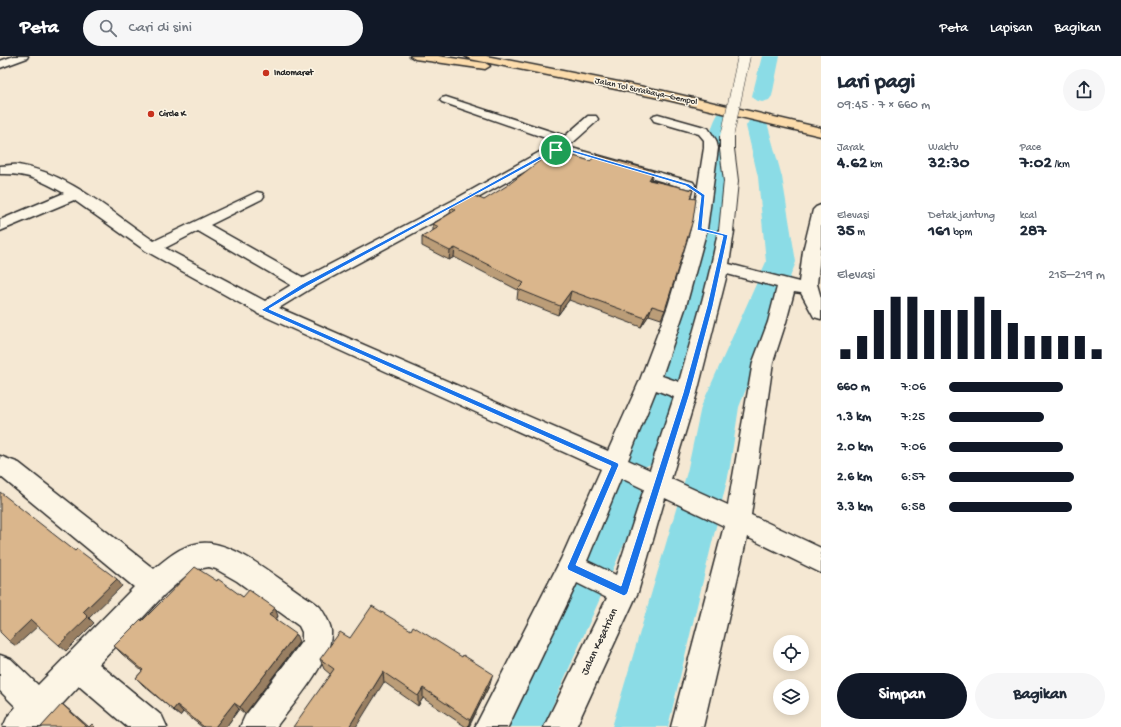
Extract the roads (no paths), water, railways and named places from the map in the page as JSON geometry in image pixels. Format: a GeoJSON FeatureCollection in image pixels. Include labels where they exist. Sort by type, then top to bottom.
{"type":"FeatureCollection","features":[{"type":"Feature","properties":{"kind":"highway"},"geometry":{"type":"LineString","coordinates":[[415,56],[498,68],[546,72]]}},
{"type":"Feature","properties":{"kind":"highway","name":"Jalan Tol Surabaya–Gempol"},"geometry":{"type":"LineString","coordinates":[[470,56],[659,94],[742,108]]}},
{"type":"Feature","properties":{"kind":"highway","name":"Jalan Tol Surabaya–Gempol"},"geometry":{"type":"LineString","coordinates":[[505,56],[604,75],[781,117],[821,122]]}},
{"type":"Feature","properties":{"kind":"highway","name":"Jalan Tol Surabaya–Gempol"},"geometry":{"type":"LineString","coordinates":[[781,117],[821,132]]}},
{"type":"Feature","properties":{"kind":"street"},"geometry":{"type":"LineString","coordinates":[[0,60],[16,56]]}},
{"type":"Feature","properties":{"kind":"street"},"geometry":{"type":"LineString","coordinates":[[0,65],[23,56]]}},
{"type":"Feature","properties":{"kind":"street"},"geometry":{"type":"LineString","coordinates":[[491,727],[583,573],[643,478],[666,385],[677,306],[716,246],[731,181],[727,137],[744,56]]}},
{"type":"Feature","properties":{"kind":"street"},"geometry":{"type":"LineString","coordinates":[[446,100],[572,151],[705,190]]}},
{"type":"Feature","properties":{"kind":"street"},"geometry":{"type":"LineString","coordinates":[[658,118],[704,131],[710,140],[711,148],[705,190],[716,246]]}},
{"type":"Feature","properties":{"kind":"street"},"geometry":{"type":"LineString","coordinates":[[264,310],[304,285],[457,204],[562,146],[592,119]]}},
{"type":"Feature","properties":{"kind":"street"},"geometry":{"type":"LineString","coordinates":[[0,170],[16,168],[33,172],[62,185],[152,248],[264,310],[729,515],[821,561]]}},
{"type":"Feature","properties":{"kind":"street"},"geometry":{"type":"LineString","coordinates":[[0,226],[75,194]]}},
{"type":"Feature","properties":{"kind":"street"},"geometry":{"type":"LineString","coordinates":[[152,248],[257,196]]}},
{"type":"Feature","properties":{"kind":"street"},"geometry":{"type":"LineString","coordinates":[[821,210],[815,286],[821,313]]}},
{"type":"Feature","properties":{"kind":"street"},"geometry":{"type":"LineString","coordinates":[[198,225],[304,285]]}},
{"type":"Feature","properties":{"kind":"street"},"geometry":{"type":"LineString","coordinates":[[716,246],[783,280],[815,286]]}},
{"type":"Feature","properties":{"kind":"street","name":"Jalan Kesatrian"},"geometry":{"type":"LineString","coordinates":[[560,727],[624,592],[643,478],[666,385],[716,246]]}},
{"type":"Feature","properties":{"kind":"street"},"geometry":{"type":"LineString","coordinates":[[687,727],[729,515],[763,362],[777,322],[783,280]]}},
{"type":"Feature","properties":{"kind":"street"},"geometry":{"type":"LineString","coordinates":[[0,466],[11,470],[154,586]]}},
{"type":"Feature","properties":{"kind":"street"},"geometry":{"type":"LineString","coordinates":[[0,670],[28,717],[154,586],[181,562],[189,558],[209,555],[223,559],[246,572],[308,616],[317,630],[316,645],[305,663],[256,727]]}},
{"type":"Feature","properties":{"kind":"street"},"geometry":{"type":"LineString","coordinates":[[583,573],[624,592]]}},
{"type":"Feature","properties":{"kind":"street"},"geometry":{"type":"LineString","coordinates":[[77,665],[151,727]]}},
{"type":"Feature","properties":{"kind":"waterway"},"geometry":{"type":"LineString","coordinates":[[762,96],[771,56]]}},
{"type":"Feature","properties":{"kind":"waterway"},"geometry":{"type":"LineString","coordinates":[[718,177],[721,136],[726,119]]}},
{"type":"Feature","properties":{"kind":"waterway"},"geometry":{"type":"LineString","coordinates":[[640,727],[708,472],[720,407],[781,262],[770,177],[757,126]]}},
{"type":"Feature","properties":{"kind":"waterway"},"geometry":{"type":"LineString","coordinates":[[638,453],[668,375],[706,258],[719,190]]}},
{"type":"Feature","properties":{"kind":"waterway"},"geometry":{"type":"LineString","coordinates":[[514,727],[623,497]]}},
{"type":"Feature","properties":{"kind":"place","name":"Indomaret"},"geometry":{"type":"Point","coordinates":[266,73]}},
{"type":"Feature","properties":{"kind":"place","name":"Circle K"},"geometry":{"type":"Point","coordinates":[151,114]}}]}
